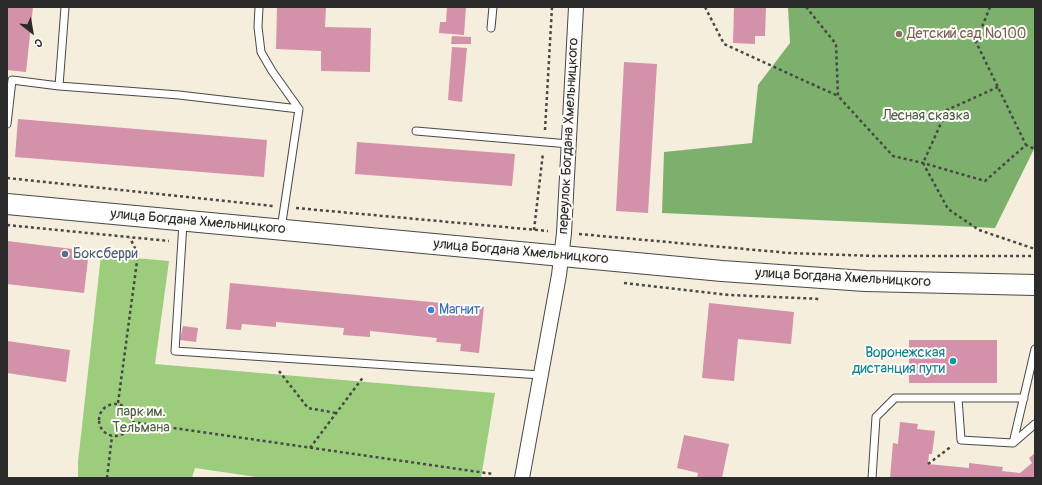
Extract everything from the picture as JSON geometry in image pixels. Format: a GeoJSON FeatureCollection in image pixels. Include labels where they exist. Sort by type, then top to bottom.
{"type":"FeatureCollection","features":[{"type":"Feature","properties":{"kind":"main road","name":"улица Богдана Хмельницкого"},"geometry":{"type":"LineString","coordinates":[[7,204],[722,271],[865,281],[1035,284]]}},
{"type":"Feature","properties":{"kind":"street","name":"переулок Богдана Хмельницкого"},"geometry":{"type":"LineString","coordinates":[[522,478],[542,375],[559,275],[569,144],[576,7]]}},
{"type":"Feature","properties":{"kind":"lane"},"geometry":{"type":"LineString","coordinates":[[59,86],[65,7]]}},
{"type":"Feature","properties":{"kind":"lane"},"geometry":{"type":"LineString","coordinates":[[259,7],[258,26],[261,52],[272,71],[299,109],[281,230]]}},
{"type":"Feature","properties":{"kind":"lane"},"geometry":{"type":"LineString","coordinates":[[491,28],[493,7]]}},
{"type":"Feature","properties":{"kind":"lane"},"geometry":{"type":"LineString","coordinates":[[7,124],[12,80],[59,86],[179,95],[299,109]]}},
{"type":"Feature","properties":{"kind":"lane"},"geometry":{"type":"LineString","coordinates":[[416,131],[569,144]]}},
{"type":"Feature","properties":{"kind":"lane"},"geometry":{"type":"LineString","coordinates":[[184,220],[175,352],[542,375]]}},
{"type":"Feature","properties":{"kind":"lane"},"geometry":{"type":"LineString","coordinates":[[1013,443],[1035,349]]}},
{"type":"Feature","properties":{"kind":"lane"},"geometry":{"type":"LineString","coordinates":[[872,478],[876,417],[895,398],[1024,398]]}},
{"type":"Feature","properties":{"kind":"lane"},"geometry":{"type":"LineString","coordinates":[[958,398],[961,440],[1013,443],[1035,424]]}},
{"type":"Feature","properties":{"kind":"path"},"geometry":{"type":"LineString","coordinates":[[7,178],[284,207],[534,230],[545,142],[552,7]]}},
{"type":"Feature","properties":{"kind":"path"},"geometry":{"type":"LineString","coordinates":[[705,7],[724,44],[838,96],[893,156],[985,181],[1026,145]]}},
{"type":"Feature","properties":{"kind":"path"},"geometry":{"type":"LineString","coordinates":[[806,7],[836,44],[838,96]]}},
{"type":"Feature","properties":{"kind":"path"},"geometry":{"type":"LineString","coordinates":[[990,7],[976,42],[1026,145],[1035,149]]}},
{"type":"Feature","properties":{"kind":"path"},"geometry":{"type":"LineString","coordinates":[[923,163],[947,110],[998,87]]}},
{"type":"Feature","properties":{"kind":"path"},"geometry":{"type":"LineString","coordinates":[[923,163],[948,209],[979,230],[1035,249]]}},
{"type":"Feature","properties":{"kind":"path"},"geometry":{"type":"LineString","coordinates":[[597,236],[789,253],[875,256],[1035,256]]}},
{"type":"Feature","properties":{"kind":"path"},"geometry":{"type":"LineString","coordinates":[[118,403],[138,254],[130,238]]}},
{"type":"Feature","properties":{"kind":"path"},"geometry":{"type":"LineString","coordinates":[[268,357],[308,408],[336,413]]}},
{"type":"Feature","properties":{"kind":"path"},"geometry":{"type":"LineString","coordinates":[[310,448],[372,364]]}},
{"type":"Feature","properties":{"kind":"path"},"geometry":{"type":"LineString","coordinates":[[118,403],[126,407],[131,414],[132,422],[128,430],[124,433],[121,435],[112,436],[104,432],[99,425],[98,417],[102,409],[109,404],[118,403]]}},
{"type":"Feature","properties":{"kind":"path"},"geometry":{"type":"LineString","coordinates":[[132,422],[493,474]]}},
{"type":"Feature","properties":{"kind":"path"},"geometry":{"type":"LineString","coordinates":[[107,478],[112,436]]}},
{"type":"Feature","properties":{"kind":"path"},"geometry":{"type":"LineString","coordinates":[[928,464],[961,440]]}},
{"type":"Feature","properties":{"kind":"green space","name":"Лесная сказка"},"geometry":{"type":"Polygon","coordinates":[[[788,7],[1035,7],[1035,147],[995,228],[662,213],[664,152],[752,143],[758,85],[790,43],[788,7]]]}},
{"type":"Feature","properties":{"kind":"green space","name":"парк им. Тельмана"},"geometry":{"type":"Polygon","coordinates":[[[101,255],[169,261],[155,364],[495,393],[481,478],[263,478],[195,468],[192,478],[78,478],[78,462],[101,255]]]}},
{"type":"Feature","properties":{"kind":"building"},"geometry":{"type":"Polygon","coordinates":[[[7,7],[33,7],[26,72],[7,70],[7,7]]]}},
{"type":"Feature","properties":{"kind":"building"},"geometry":{"type":"Polygon","coordinates":[[[277,7],[326,7],[325,27],[371,28],[370,72],[321,71],[321,51],[276,49],[277,7]]]}},
{"type":"Feature","properties":{"kind":"building"},"geometry":{"type":"Polygon","coordinates":[[[447,7],[466,7],[464,35],[439,33],[440,22],[446,22],[447,7]]]}},
{"type":"Feature","properties":{"kind":"building"},"geometry":{"type":"Polygon","coordinates":[[[734,7],[766,7],[765,36],[755,36],[755,44],[733,43],[734,7]]]}},
{"type":"Feature","properties":{"kind":"building"},"geometry":{"type":"Polygon","coordinates":[[[452,36],[471,37],[471,44],[451,44],[452,36]]]}},
{"type":"Feature","properties":{"kind":"building"},"geometry":{"type":"Polygon","coordinates":[[[452,47],[467,48],[462,102],[448,100],[452,47]]]}},
{"type":"Feature","properties":{"kind":"building"},"geometry":{"type":"Polygon","coordinates":[[[624,62],[657,64],[648,213],[616,211],[624,62]]]}},
{"type":"Feature","properties":{"kind":"building"},"geometry":{"type":"Polygon","coordinates":[[[18,119],[267,140],[264,177],[15,157],[18,119]]]}},
{"type":"Feature","properties":{"kind":"building"},"geometry":{"type":"Polygon","coordinates":[[[357,142],[515,154],[512,186],[355,174],[357,142]]]}},
{"type":"Feature","properties":{"kind":"building"},"geometry":{"type":"Polygon","coordinates":[[[7,241],[89,251],[84,293],[7,284],[7,241]]]}},
{"type":"Feature","properties":{"kind":"building"},"geometry":{"type":"Polygon","coordinates":[[[230,283],[484,307],[479,353],[460,351],[461,344],[436,342],[437,338],[370,331],[370,337],[343,335],[344,328],[276,322],[276,327],[242,324],[241,330],[226,329],[230,283]]]}},
{"type":"Feature","properties":{"kind":"building"},"geometry":{"type":"Polygon","coordinates":[[[709,303],[794,312],[791,344],[738,339],[734,381],[702,378],[709,303]]]}},
{"type":"Feature","properties":{"kind":"building"},"geometry":{"type":"Polygon","coordinates":[[[183,326],[198,328],[196,342],[180,340],[183,326]]]}},
{"type":"Feature","properties":{"kind":"building","name":"Воронежская дистанция пути"},"geometry":{"type":"Polygon","coordinates":[[[909,340],[997,340],[997,383],[909,383],[909,340]]]}},
{"type":"Feature","properties":{"kind":"building"},"geometry":{"type":"Polygon","coordinates":[[[7,341],[70,350],[66,382],[7,373],[7,341]]]}},
{"type":"Feature","properties":{"kind":"building"},"geometry":{"type":"Polygon","coordinates":[[[900,422],[918,424],[917,429],[935,431],[932,454],[929,454],[928,464],[969,468],[969,463],[1003,467],[1002,471],[1020,473],[1032,463],[1029,458],[1035,453],[1035,478],[890,478],[893,443],[898,444],[900,422]]]}},
{"type":"Feature","properties":{"kind":"building"},"geometry":{"type":"Polygon","coordinates":[[[684,435],[729,444],[722,478],[697,478],[698,473],[677,468],[684,435]]]}},
{"type":"Feature","properties":{"kind":"place","name":"Детский сад №100"},"geometry":{"type":"Point","coordinates":[899,34]}},
{"type":"Feature","properties":{"kind":"place","name":"Боксберри"},"geometry":{"type":"Point","coordinates":[65,254]}},
{"type":"Feature","properties":{"kind":"place","name":"Магнит"},"geometry":{"type":"Point","coordinates":[431,310]}},
{"type":"Feature","properties":{"kind":"place","name":"Воронежская дистанция пути"},"geometry":{"type":"Point","coordinates":[953,361]}}]}
